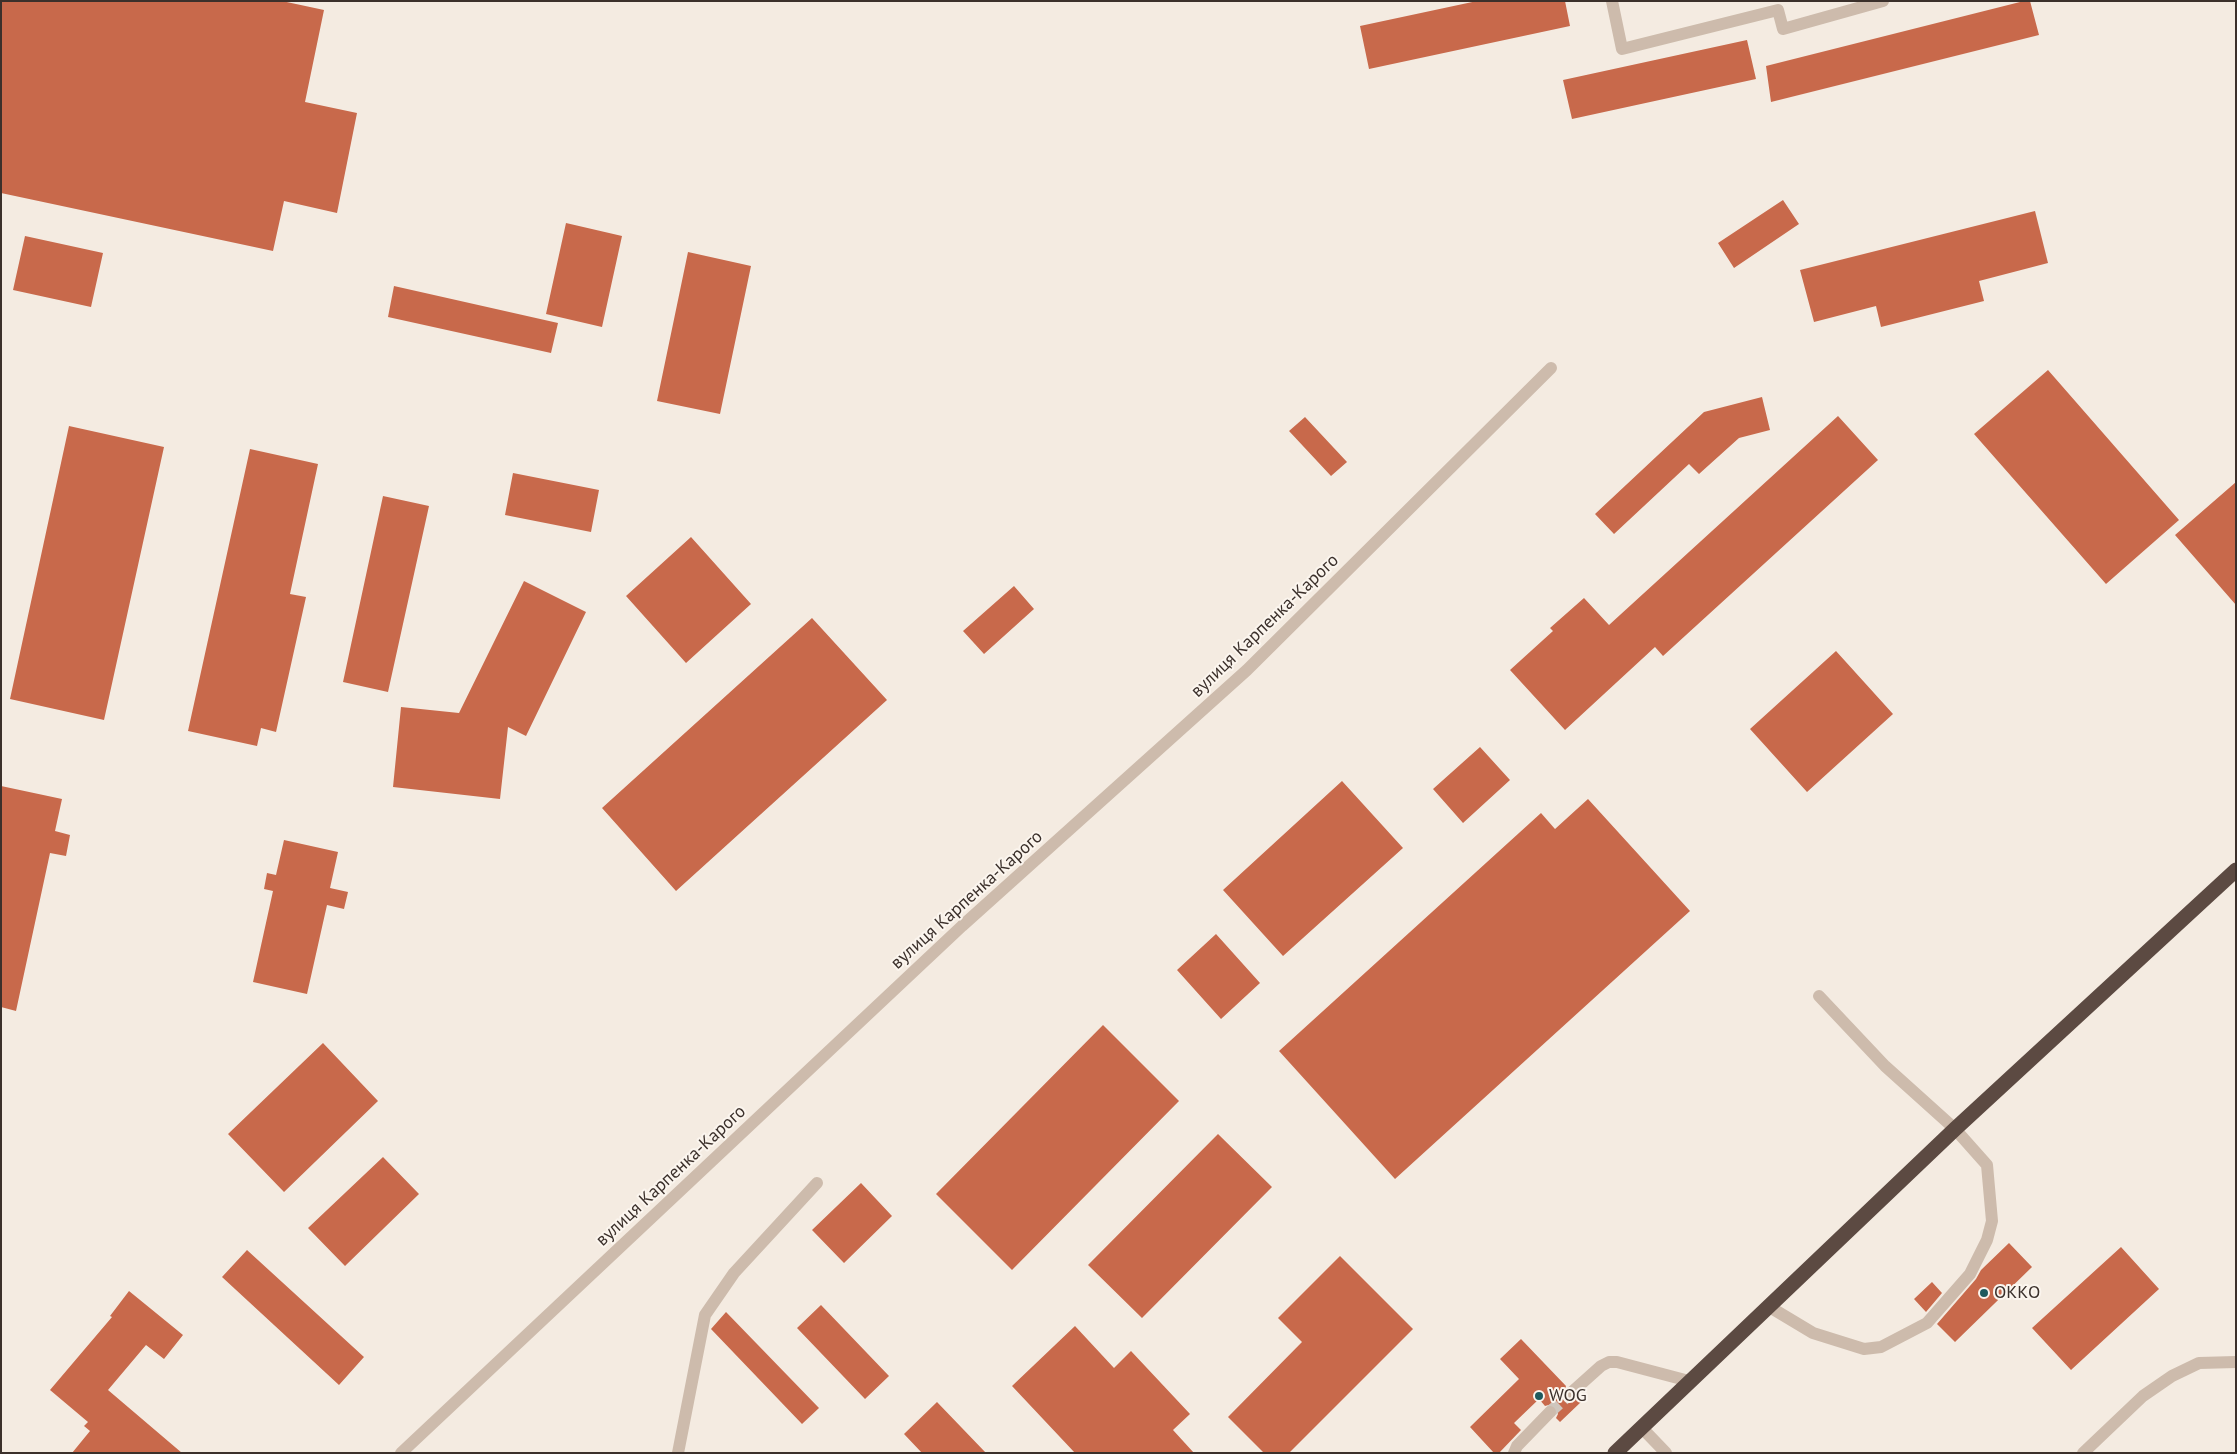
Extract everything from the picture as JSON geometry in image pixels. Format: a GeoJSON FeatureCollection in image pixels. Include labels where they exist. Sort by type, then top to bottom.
{"type":"FeatureCollection","features":[{"type":"Feature","properties":{"kind":"highway"},"geometry":{"type":"LineString","coordinates":[[1615,1453],[1955,1129],[2236,870]]}},
{"type":"Feature","properties":{"kind":"street"},"geometry":{"type":"LineString","coordinates":[[1612,1],[1622,49],[1778,10],[1783,29],[1884,1]]}},
{"type":"Feature","properties":{"kind":"street","name":"вулиця Карпенка-Карого"},"geometry":{"type":"LineString","coordinates":[[401,1453],[962,926],[1247,670],[1551,368]]}},
{"type":"Feature","properties":{"kind":"street"},"geometry":{"type":"LineString","coordinates":[[1768,1306],[1813,1333],[1864,1349],[1881,1347],[1927,1323],[1970,1274],[1987,1240],[1992,1221],[1986,1165],[1955,1129],[1885,1066],[1819,996]]}},
{"type":"Feature","properties":{"kind":"street"},"geometry":{"type":"LineString","coordinates":[[678,1453],[705,1315],[734,1273],[816,1183]]}},
{"type":"Feature","properties":{"kind":"street"},"geometry":{"type":"LineString","coordinates":[[1572,1392],[1601,1366],[1609,1362],[1617,1362],[1689,1381]]}},
{"type":"Feature","properties":{"kind":"street"},"geometry":{"type":"LineString","coordinates":[[2083,1453],[2143,1396],[2172,1376],[2199,1364],[2236,1362]]}},
{"type":"Feature","properties":{"kind":"street"},"geometry":{"type":"LineString","coordinates":[[1514,1453],[1517,1446],[1550,1412]]}},
{"type":"Feature","properties":{"kind":"street"},"geometry":{"type":"LineString","coordinates":[[1642,1428],[1666,1453]]}},
{"type":"Feature","properties":{"kind":"building"},"geometry":{"type":"Polygon","coordinates":[[[1,1],[282,1],[324,10],[305,102],[357,113],[337,213],[284,201],[273,251],[1,193],[1,1]]]}},
{"type":"Feature","properties":{"kind":"building"},"geometry":{"type":"Polygon","coordinates":[[[1477,1],[1565,1],[1570,26],[1369,69],[1360,26],[1477,1]]]}},
{"type":"Feature","properties":{"kind":"building"},"geometry":{"type":"Polygon","coordinates":[[[2030,1],[2039,35],[1771,102],[1766,66],[2030,1]]]}},
{"type":"Feature","properties":{"kind":"building"},"geometry":{"type":"Polygon","coordinates":[[[1747,40],[1756,79],[1572,119],[1563,80],[1747,40]]]}},
{"type":"Feature","properties":{"kind":"building"},"geometry":{"type":"Polygon","coordinates":[[[1783,200],[1799,224],[1734,268],[1718,243],[1783,200]]]}},
{"type":"Feature","properties":{"kind":"building"},"geometry":{"type":"Polygon","coordinates":[[[2035,211],[2048,263],[1979,281],[1984,301],[1881,327],[1876,306],[1814,322],[1800,270],[2035,211]]]}},
{"type":"Feature","properties":{"kind":"building"},"geometry":{"type":"Polygon","coordinates":[[[566,223],[622,236],[602,327],[546,314],[566,223]]]}},
{"type":"Feature","properties":{"kind":"building"},"geometry":{"type":"Polygon","coordinates":[[[25,236],[103,253],[91,307],[13,290],[25,236]]]}},
{"type":"Feature","properties":{"kind":"building"},"geometry":{"type":"Polygon","coordinates":[[[688,252],[751,266],[720,414],[657,401],[688,252]]]}},
{"type":"Feature","properties":{"kind":"building"},"geometry":{"type":"Polygon","coordinates":[[[394,286],[558,323],[551,353],[388,317],[394,286]]]}},
{"type":"Feature","properties":{"kind":"building"},"geometry":{"type":"Polygon","coordinates":[[[2048,370],[2179,520],[2106,584],[1974,434],[2048,370]]]}},
{"type":"Feature","properties":{"kind":"building"},"geometry":{"type":"Polygon","coordinates":[[[1762,397],[1770,430],[1739,438],[1699,474],[1689,464],[1614,534],[1595,514],[1704,412],[1762,397]]]}},
{"type":"Feature","properties":{"kind":"building"},"geometry":{"type":"Polygon","coordinates":[[[1838,416],[1878,460],[1663,656],[1655,647],[1565,730],[1510,670],[1553,631],[1550,628],[1584,598],[1609,625],[1838,416]]]}},
{"type":"Feature","properties":{"kind":"building"},"geometry":{"type":"Polygon","coordinates":[[[1305,417],[1347,462],[1331,476],[1289,431],[1305,417]]]}},
{"type":"Feature","properties":{"kind":"building"},"geometry":{"type":"Polygon","coordinates":[[[69,426],[164,447],[104,720],[10,699],[69,426]]]}},
{"type":"Feature","properties":{"kind":"building"},"geometry":{"type":"Polygon","coordinates":[[[250,449],[318,464],[290,594],[306,597],[276,732],[261,728],[257,746],[188,731],[250,449]]]}},
{"type":"Feature","properties":{"kind":"building"},"geometry":{"type":"Polygon","coordinates":[[[513,473],[599,490],[591,532],[505,515],[513,473]]]}},
{"type":"Feature","properties":{"kind":"building"},"geometry":{"type":"Polygon","coordinates":[[[2236,482],[2236,605],[2175,535],[2236,482]]]}},
{"type":"Feature","properties":{"kind":"building"},"geometry":{"type":"Polygon","coordinates":[[[383,496],[429,506],[388,692],[343,682],[383,496]]]}},
{"type":"Feature","properties":{"kind":"building"},"geometry":{"type":"Polygon","coordinates":[[[691,537],[751,604],[686,663],[626,596],[691,537]]]}},
{"type":"Feature","properties":{"kind":"building"},"geometry":{"type":"Polygon","coordinates":[[[524,581],[586,612],[526,736],[508,727],[500,799],[393,787],[401,707],[459,713],[524,581]]]}},
{"type":"Feature","properties":{"kind":"building"},"geometry":{"type":"Polygon","coordinates":[[[1014,586],[1034,609],[984,654],[963,631],[1014,586]]]}},
{"type":"Feature","properties":{"kind":"building"},"geometry":{"type":"Polygon","coordinates":[[[812,618],[887,700],[676,891],[602,808],[812,618]]]}},
{"type":"Feature","properties":{"kind":"building"},"geometry":{"type":"Polygon","coordinates":[[[1836,651],[1893,714],[1807,792],[1750,729],[1836,651]]]}},
{"type":"Feature","properties":{"kind":"building"},"geometry":{"type":"Polygon","coordinates":[[[1480,747],[1510,780],[1463,823],[1433,789],[1480,747]]]}},
{"type":"Feature","properties":{"kind":"building"},"geometry":{"type":"Polygon","coordinates":[[[1342,781],[1403,848],[1283,956],[1223,890],[1342,781]]]}},
{"type":"Feature","properties":{"kind":"building"},"geometry":{"type":"Polygon","coordinates":[[[1,786],[62,799],[55,831],[70,835],[66,856],[50,853],[16,1011],[1,1007],[1,786]]]}},
{"type":"Feature","properties":{"kind":"building"},"geometry":{"type":"Polygon","coordinates":[[[1588,799],[1690,911],[1395,1179],[1279,1051],[1541,813],[1555,829],[1588,799]]]}},
{"type":"Feature","properties":{"kind":"building"},"geometry":{"type":"Polygon","coordinates":[[[284,840],[338,852],[330,888],[348,892],[344,909],[327,905],[307,994],[253,982],[273,891],[264,889],[267,873],[276,875],[284,840]]]}},
{"type":"Feature","properties":{"kind":"building"},"geometry":{"type":"Polygon","coordinates":[[[1216,934],[1260,983],[1221,1019],[1177,970],[1216,934]]]}},
{"type":"Feature","properties":{"kind":"building"},"geometry":{"type":"Polygon","coordinates":[[[1103,1025],[1179,1101],[1012,1270],[936,1194],[1103,1025]]]}},
{"type":"Feature","properties":{"kind":"building"},"geometry":{"type":"Polygon","coordinates":[[[323,1043],[378,1101],[284,1192],[228,1134],[323,1043]]]}},
{"type":"Feature","properties":{"kind":"building"},"geometry":{"type":"Polygon","coordinates":[[[1218,1134],[1272,1187],[1142,1318],[1088,1265],[1218,1134]]]}},
{"type":"Feature","properties":{"kind":"building"},"geometry":{"type":"Polygon","coordinates":[[[383,1157],[419,1194],[345,1266],[308,1228],[383,1157]]]}},
{"type":"Feature","properties":{"kind":"building"},"geometry":{"type":"Polygon","coordinates":[[[861,1183],[892,1216],[844,1263],[812,1230],[861,1183]]]}},
{"type":"Feature","properties":{"kind":"building","name":"ОККО"},"geometry":{"type":"Polygon","coordinates":[[[2009,1243],[2032,1267],[1955,1342],[1937,1324],[1976,1279],[1981,1270],[2009,1243]]]}},
{"type":"Feature","properties":{"kind":"building"},"geometry":{"type":"Polygon","coordinates":[[[2121,1247],[2159,1289],[2071,1370],[2032,1328],[2121,1247]]]}},
{"type":"Feature","properties":{"kind":"building"},"geometry":{"type":"Polygon","coordinates":[[[247,1250],[364,1357],[339,1385],[222,1277],[247,1250]]]}},
{"type":"Feature","properties":{"kind":"building"},"geometry":{"type":"Polygon","coordinates":[[[1340,1256],[1413,1329],[1289,1453],[1264,1453],[1228,1417],[1302,1342],[1278,1318],[1340,1256]]]}},
{"type":"Feature","properties":{"kind":"building"},"geometry":{"type":"Polygon","coordinates":[[[1932,1282],[1942,1293],[1926,1312],[1914,1299],[1932,1282]]]}},
{"type":"Feature","properties":{"kind":"building"},"geometry":{"type":"Polygon","coordinates":[[[129,1291],[183,1335],[164,1359],[146,1345],[108,1390],[182,1453],[72,1453],[90,1431],[84,1426],[88,1422],[50,1390],[112,1317],[110,1316],[129,1291]]]}},
{"type":"Feature","properties":{"kind":"building"},"geometry":{"type":"Polygon","coordinates":[[[821,1305],[889,1376],[865,1399],[797,1328],[821,1305]]]}},
{"type":"Feature","properties":{"kind":"building"},"geometry":{"type":"Polygon","coordinates":[[[726,1312],[819,1408],[802,1424],[711,1329],[726,1312]]]}},
{"type":"Feature","properties":{"kind":"building"},"geometry":{"type":"Polygon","coordinates":[[[1075,1326],[1114,1368],[1131,1351],[1190,1414],[1173,1430],[1194,1453],[1075,1453],[1012,1386],[1075,1326]]]}},
{"type":"Feature","properties":{"kind":"building","name":"WOG"},"geometry":{"type":"Polygon","coordinates":[[[1521,1339],[1566,1386],[1564,1393],[1566,1398],[1573,1400],[1578,1398],[1581,1402],[1560,1422],[1556,1418],[1558,1414],[1556,1407],[1552,1404],[1545,1406],[1539,1399],[1514,1423],[1521,1430],[1499,1453],[1494,1453],[1470,1427],[1519,1379],[1500,1359],[1521,1339]]]}},
{"type":"Feature","properties":{"kind":"building"},"geometry":{"type":"Polygon","coordinates":[[[937,1402],[986,1453],[922,1453],[904,1434],[937,1402]]]}},
{"type":"Feature","properties":{"kind":"tunnel"},"geometry":{"type":"LineString","coordinates":[[1550,1412],[1572,1392]]}},
{"type":"Feature","properties":{"kind":"place","name":"ОККО"},"geometry":{"type":"Point","coordinates":[1984,1293]}},
{"type":"Feature","properties":{"kind":"place","name":"WOG"},"geometry":{"type":"Point","coordinates":[1539,1396]}}]}
